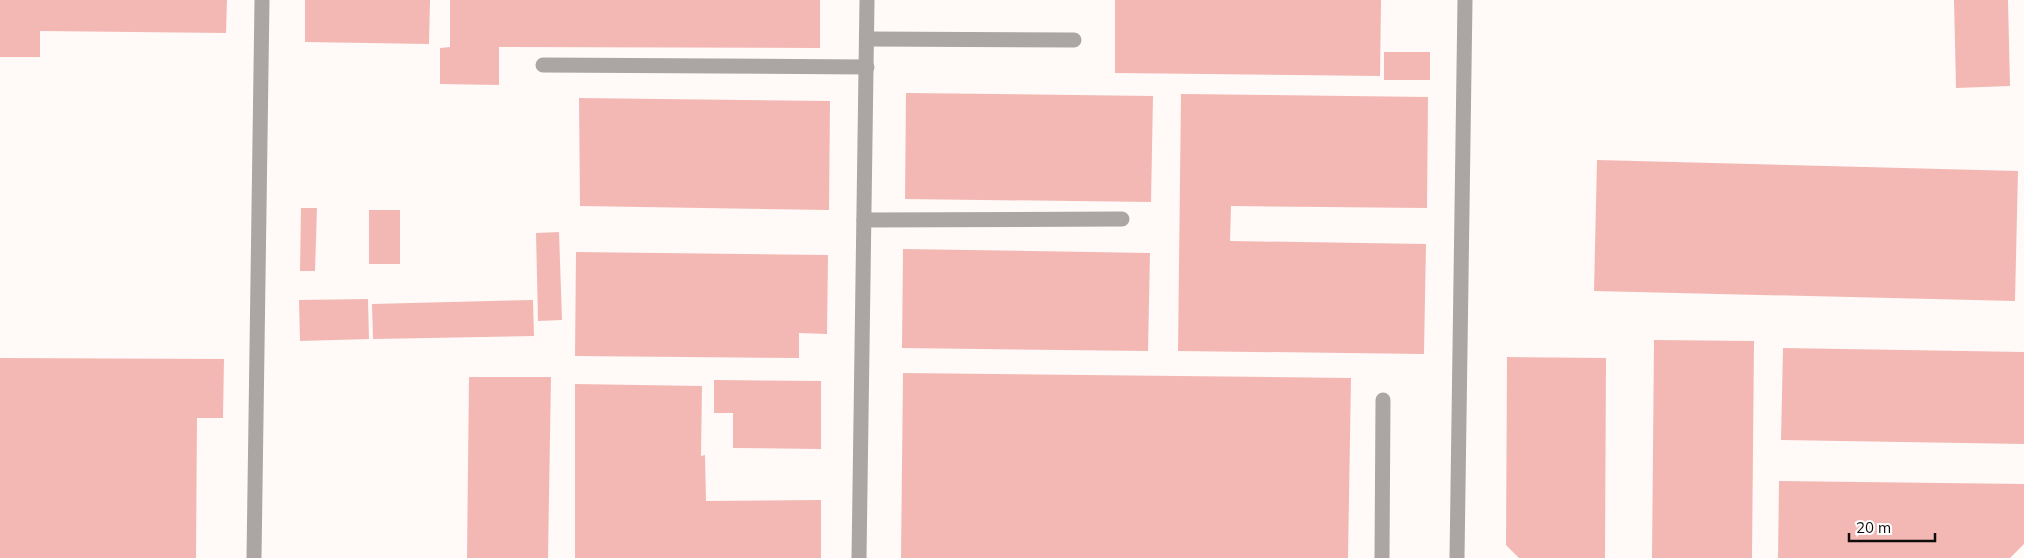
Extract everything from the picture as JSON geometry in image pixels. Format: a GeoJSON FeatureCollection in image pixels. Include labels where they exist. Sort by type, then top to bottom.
{"type":"FeatureCollection","features":[{"type":"Feature","properties":{"kind":"lane"},"geometry":{"type":"LineString","coordinates":[[254,558],[262,0]]}},
{"type":"Feature","properties":{"kind":"lane"},"geometry":{"type":"LineString","coordinates":[[860,558],[868,0]]}},
{"type":"Feature","properties":{"kind":"lane"},"geometry":{"type":"LineString","coordinates":[[1457,558],[1465,0]]}},
{"type":"Feature","properties":{"kind":"lane"},"geometry":{"type":"LineString","coordinates":[[867,39],[1074,40]]}},
{"type":"Feature","properties":{"kind":"lane"},"geometry":{"type":"LineString","coordinates":[[542,65],[866,67]]}},
{"type":"Feature","properties":{"kind":"lane"},"geometry":{"type":"LineString","coordinates":[[864,220],[1122,219]]}},
{"type":"Feature","properties":{"kind":"lane"},"geometry":{"type":"LineString","coordinates":[[1382,400],[1382,558]]}},
{"type":"Feature","properties":{"kind":"building"},"geometry":{"type":"Polygon","coordinates":[[[0,0],[227,0],[226,33],[40,31],[40,57],[0,57],[0,0]]]}},
{"type":"Feature","properties":{"kind":"building"},"geometry":{"type":"Polygon","coordinates":[[[305,0],[430,0],[429,44],[305,42],[305,0]]]}},
{"type":"Feature","properties":{"kind":"building"},"geometry":{"type":"Polygon","coordinates":[[[450,0],[820,0],[820,48],[499,47],[499,85],[440,84],[440,48],[450,47],[450,0]]]}},
{"type":"Feature","properties":{"kind":"building"},"geometry":{"type":"Polygon","coordinates":[[[1115,0],[1381,0],[1380,76],[1115,73],[1115,0]]]}},
{"type":"Feature","properties":{"kind":"building"},"geometry":{"type":"Polygon","coordinates":[[[1954,0],[2008,0],[2010,86],[1956,88],[1954,0]]]}},
{"type":"Feature","properties":{"kind":"building"},"geometry":{"type":"Polygon","coordinates":[[[1384,52],[1430,52],[1430,80],[1384,80],[1384,52]]]}},
{"type":"Feature","properties":{"kind":"building"},"geometry":{"type":"Polygon","coordinates":[[[906,93],[1153,96],[1151,202],[905,199],[906,93]]]}},
{"type":"Feature","properties":{"kind":"building"},"geometry":{"type":"Polygon","coordinates":[[[1181,94],[1428,97],[1427,208],[1231,206],[1230,241],[1426,244],[1424,354],[1178,351],[1181,94]]]}},
{"type":"Feature","properties":{"kind":"building"},"geometry":{"type":"Polygon","coordinates":[[[579,98],[830,101],[829,210],[580,206],[579,98]]]}},
{"type":"Feature","properties":{"kind":"building"},"geometry":{"type":"Polygon","coordinates":[[[1597,160],[2018,171],[2015,301],[1594,291],[1597,160]]]}},
{"type":"Feature","properties":{"kind":"building"},"geometry":{"type":"Polygon","coordinates":[[[301,208],[317,208],[315,271],[300,271],[301,208]]]}},
{"type":"Feature","properties":{"kind":"building"},"geometry":{"type":"Polygon","coordinates":[[[369,210],[400,210],[400,264],[369,264],[369,210]]]}},
{"type":"Feature","properties":{"kind":"building"},"geometry":{"type":"Polygon","coordinates":[[[559,232],[562,320],[538,321],[536,233],[559,232]]]}},
{"type":"Feature","properties":{"kind":"building"},"geometry":{"type":"Polygon","coordinates":[[[903,249],[1150,253],[1148,351],[902,348],[903,249]]]}},
{"type":"Feature","properties":{"kind":"building"},"geometry":{"type":"Polygon","coordinates":[[[576,252],[828,255],[827,334],[799,333],[799,358],[575,356],[576,252]]]}},
{"type":"Feature","properties":{"kind":"building"},"geometry":{"type":"Polygon","coordinates":[[[368,299],[369,339],[300,341],[299,300],[368,299]]]}},
{"type":"Feature","properties":{"kind":"building"},"geometry":{"type":"Polygon","coordinates":[[[533,300],[534,336],[373,339],[372,304],[533,300]]]}},
{"type":"Feature","properties":{"kind":"building"},"geometry":{"type":"Polygon","coordinates":[[[1654,340],[1754,341],[1752,558],[1652,558],[1654,340]]]}},
{"type":"Feature","properties":{"kind":"building"},"geometry":{"type":"Polygon","coordinates":[[[1783,348],[2024,352],[2024,444],[1781,440],[1783,348]]]}},
{"type":"Feature","properties":{"kind":"building"},"geometry":{"type":"Polygon","coordinates":[[[1507,357],[1606,358],[1605,558],[1519,558],[1506,545],[1507,357]]]}},
{"type":"Feature","properties":{"kind":"building"},"geometry":{"type":"Polygon","coordinates":[[[0,358],[224,359],[223,418],[197,418],[196,558],[0,558],[0,358]]]}},
{"type":"Feature","properties":{"kind":"building"},"geometry":{"type":"Polygon","coordinates":[[[903,373],[1351,378],[1348,558],[901,558],[903,373]]]}},
{"type":"Feature","properties":{"kind":"building"},"geometry":{"type":"Polygon","coordinates":[[[469,377],[551,377],[548,558],[467,558],[469,377]]]}},
{"type":"Feature","properties":{"kind":"building"},"geometry":{"type":"Polygon","coordinates":[[[714,380],[821,381],[821,449],[733,448],[733,413],[714,413],[714,380]]]}},
{"type":"Feature","properties":{"kind":"building"},"geometry":{"type":"Polygon","coordinates":[[[575,384],[702,386],[701,456],[705,455],[706,501],[821,500],[821,558],[575,558],[575,384]]]}},
{"type":"Feature","properties":{"kind":"building"},"geometry":{"type":"Polygon","coordinates":[[[1779,481],[2024,484],[2024,544],[2010,558],[1778,558],[1779,481]]]}}]}
